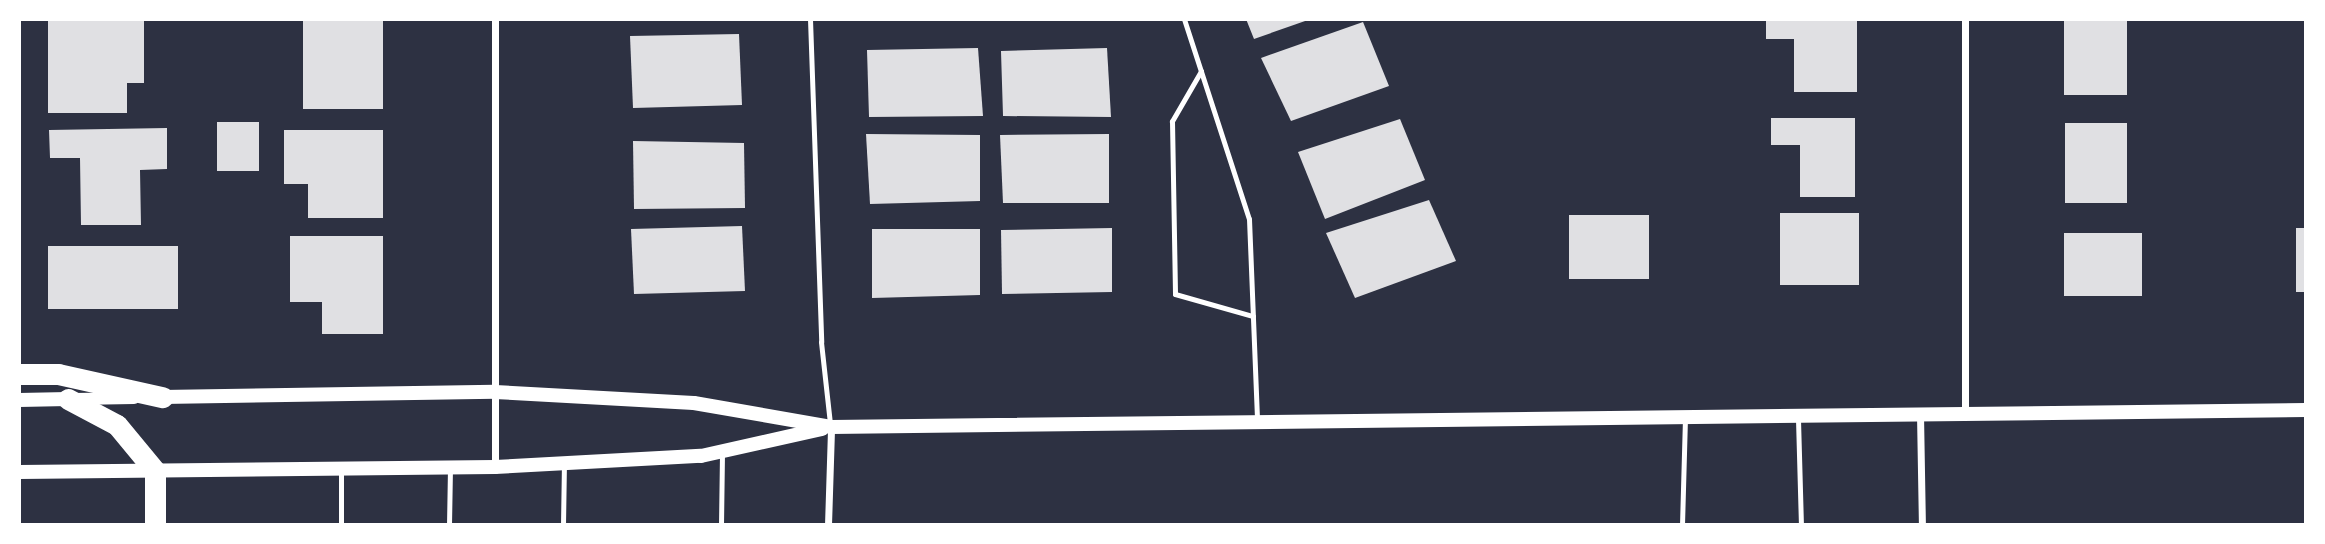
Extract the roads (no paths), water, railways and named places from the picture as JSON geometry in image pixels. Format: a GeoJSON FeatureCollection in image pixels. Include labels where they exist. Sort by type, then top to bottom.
{"type":"FeatureCollection","features":[{"type":"Feature","properties":{"kind":"highway"},"geometry":{"type":"LineString","coordinates":[[19,373],[58,374],[162,397]]}},
{"type":"Feature","properties":{"kind":"highway"},"geometry":{"type":"LineString","coordinates":[[68,399],[117,425],[155,471],[155,525]]}},
{"type":"Feature","properties":{"kind":"main road"},"geometry":{"type":"LineString","coordinates":[[162,397],[495,393],[694,402],[831,427],[2306,410]]}},
{"type":"Feature","properties":{"kind":"main road"},"geometry":{"type":"LineString","coordinates":[[19,400],[68,399]]}},
{"type":"Feature","properties":{"kind":"main road"},"geometry":{"type":"LineString","coordinates":[[19,472],[564,464],[701,456],[831,427]]}},
{"type":"Feature","properties":{"kind":"street"},"geometry":{"type":"LineString","coordinates":[[495,19],[495,467]]}},
{"type":"Feature","properties":{"kind":"street"},"geometry":{"type":"LineString","coordinates":[[1965,19],[1965,414]]}},
{"type":"Feature","properties":{"kind":"street"},"geometry":{"type":"LineString","coordinates":[[68,399],[162,397]]}},
{"type":"Feature","properties":{"kind":"street"},"geometry":{"type":"LineString","coordinates":[[1920,414],[1922,525]]}},
{"type":"Feature","properties":{"kind":"street"},"geometry":{"type":"LineString","coordinates":[[828,525],[831,427]]}},
{"type":"Feature","properties":{"kind":"lane"},"geometry":{"type":"LineString","coordinates":[[810,19],[821,342],[831,427]]}},
{"type":"Feature","properties":{"kind":"lane"},"geometry":{"type":"LineString","coordinates":[[1184,19],[1249,219],[1257,422]]}},
{"type":"Feature","properties":{"kind":"lane"},"geometry":{"type":"LineString","coordinates":[[1201,71],[1172,121],[1175,294],[1253,316]]}},
{"type":"Feature","properties":{"kind":"lane"},"geometry":{"type":"LineString","coordinates":[[1798,416],[1801,525]]}},
{"type":"Feature","properties":{"kind":"lane"},"geometry":{"type":"LineString","coordinates":[[1682,525],[1685,417]]}},
{"type":"Feature","properties":{"kind":"lane"},"geometry":{"type":"LineString","coordinates":[[721,525],[722,452]]}},
{"type":"Feature","properties":{"kind":"lane"},"geometry":{"type":"LineString","coordinates":[[563,525],[564,464]]}},
{"type":"Feature","properties":{"kind":"lane"},"geometry":{"type":"LineString","coordinates":[[449,525],[450,467]]}},
{"type":"Feature","properties":{"kind":"lane"},"geometry":{"type":"LineString","coordinates":[[341,469],[341,525]]}}]}
